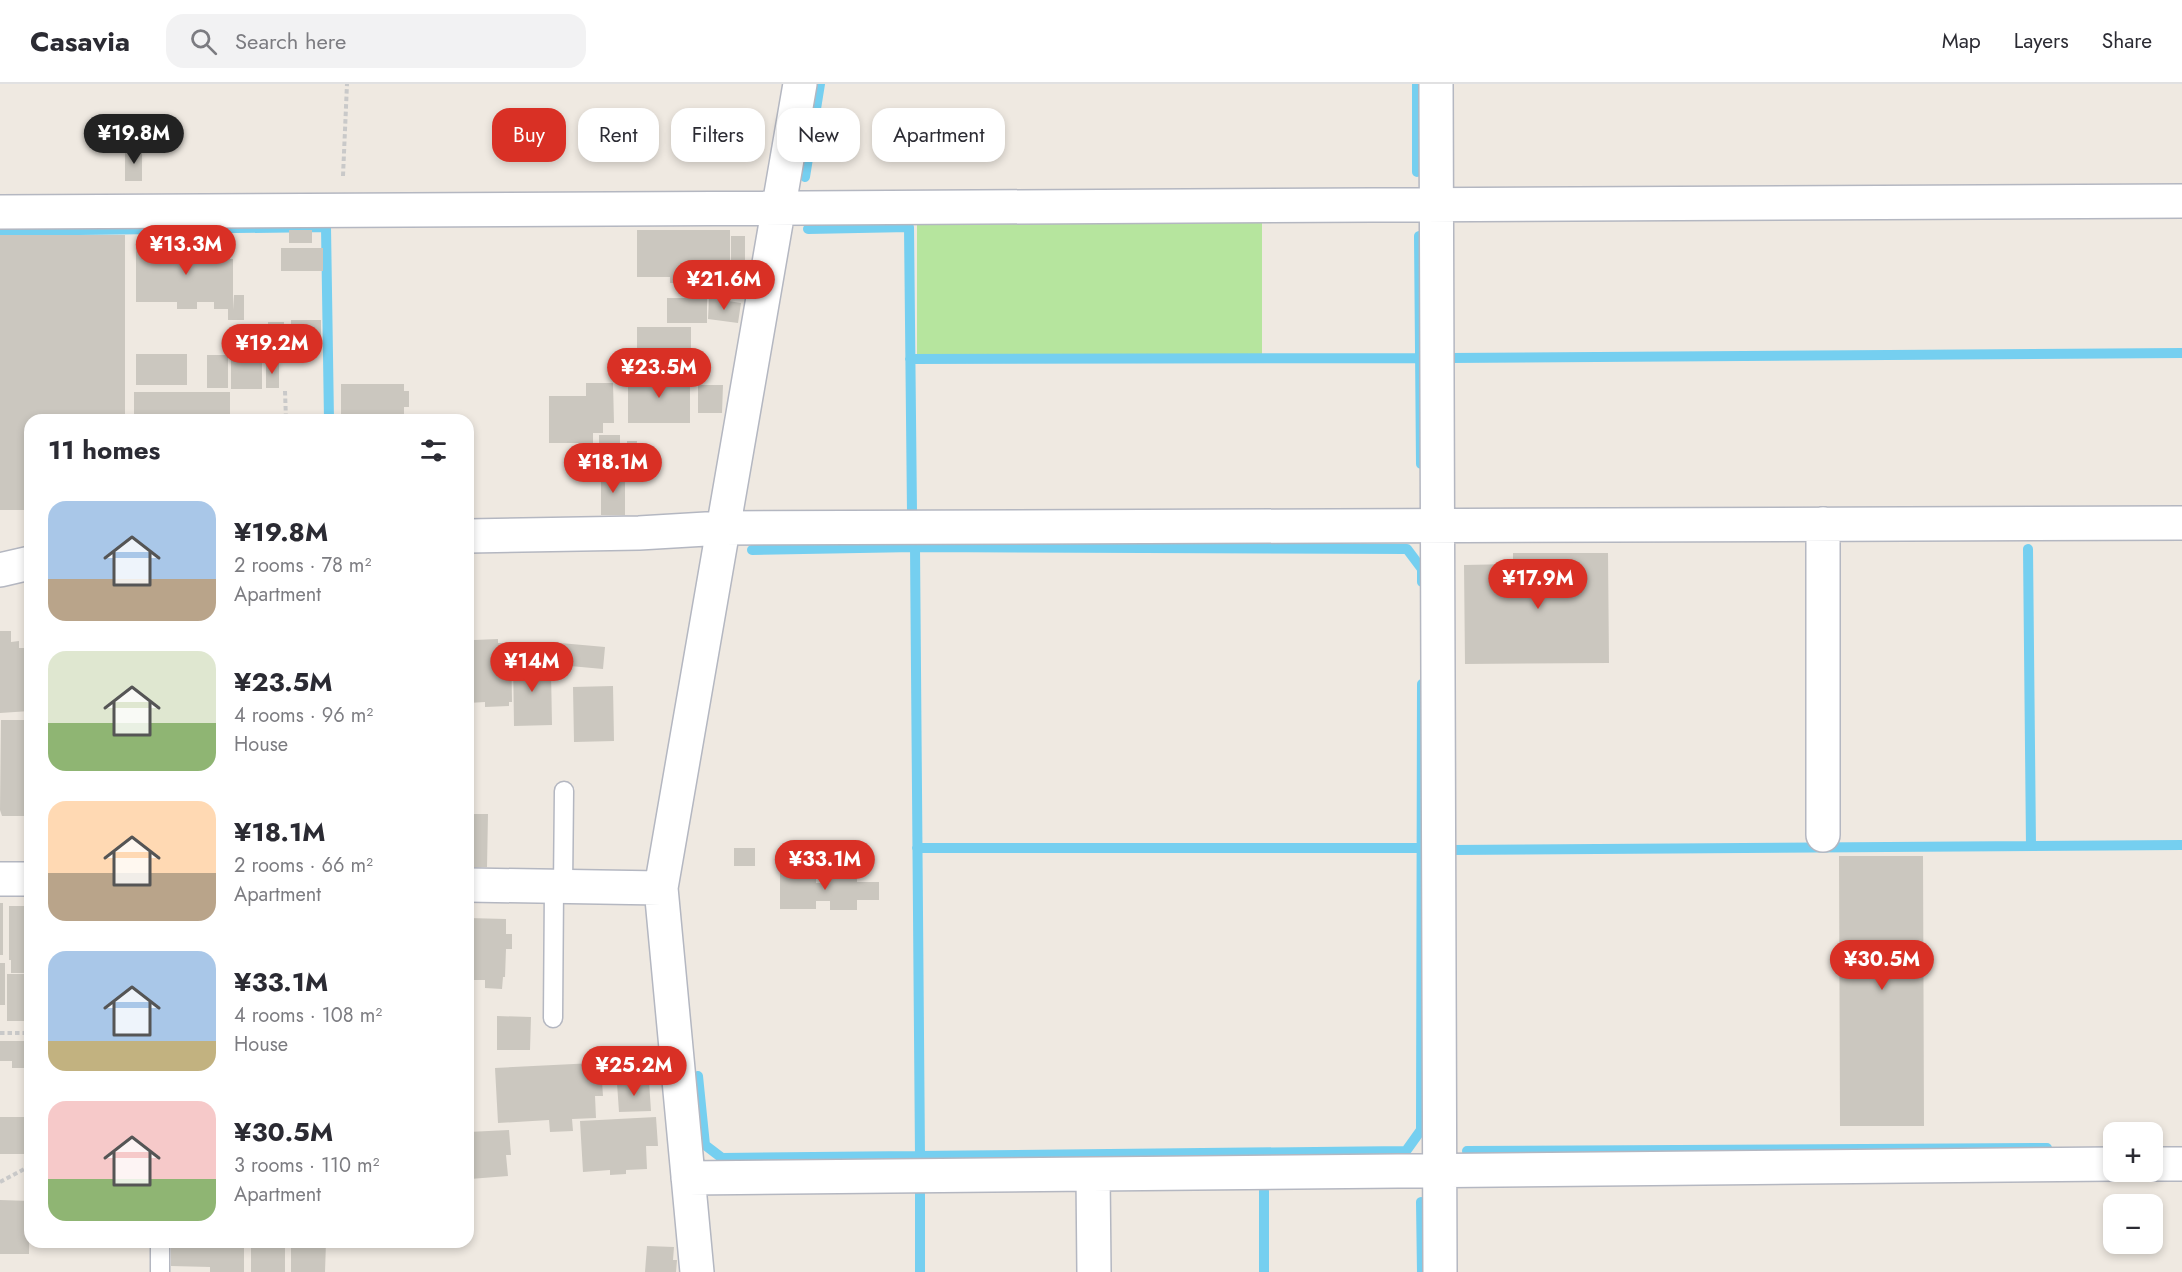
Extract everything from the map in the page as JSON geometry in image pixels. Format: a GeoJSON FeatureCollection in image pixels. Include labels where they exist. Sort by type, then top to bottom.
{"type":"FeatureCollection","features":[{"type":"Feature","properties":{"kind":"street"},"geometry":{"type":"LineString","coordinates":[[697,1272],[660,888],[800,84]]}},
{"type":"Feature","properties":{"kind":"street"},"geometry":{"type":"LineString","coordinates":[[1436,84],[1440,1272]]}},
{"type":"Feature","properties":{"kind":"street"},"geometry":{"type":"LineString","coordinates":[[0,212],[2182,201]]}},
{"type":"Feature","properties":{"kind":"street"},"geometry":{"type":"LineString","coordinates":[[474,536],[639,533],[723,528],[2182,523]]}},
{"type":"Feature","properties":{"kind":"street"},"geometry":{"type":"LineString","coordinates":[[1823,524],[1823,835]]}},
{"type":"Feature","properties":{"kind":"street"},"geometry":{"type":"LineString","coordinates":[[0,570],[24,564]]}},
{"type":"Feature","properties":{"kind":"street"},"geometry":{"type":"LineString","coordinates":[[0,879],[24,879]]}},
{"type":"Feature","properties":{"kind":"street"},"geometry":{"type":"LineString","coordinates":[[474,885],[660,888]]}},
{"type":"Feature","properties":{"kind":"street"},"geometry":{"type":"LineString","coordinates":[[688,1178],[2103,1164]]}},
{"type":"Feature","properties":{"kind":"street"},"geometry":{"type":"LineString","coordinates":[[2163,1164],[2182,1164]]}},
{"type":"Feature","properties":{"kind":"street"},"geometry":{"type":"LineString","coordinates":[[1093,1174],[1094,1272]]}},
{"type":"Feature","properties":{"kind":"lane"},"geometry":{"type":"LineString","coordinates":[[553,1018],[564,791]]}},
{"type":"Feature","properties":{"kind":"lane"},"geometry":{"type":"LineString","coordinates":[[160,1248],[160,1272]]}},
{"type":"Feature","properties":{"kind":"path"},"geometry":{"type":"LineString","coordinates":[[342,210],[347,84]]}},
{"type":"Feature","properties":{"kind":"path"},"geometry":{"type":"LineString","coordinates":[[285,391],[286,414]]}},
{"type":"Feature","properties":{"kind":"path"},"geometry":{"type":"LineString","coordinates":[[0,1033],[24,1033]]}},
{"type":"Feature","properties":{"kind":"path"},"geometry":{"type":"LineString","coordinates":[[0,1182],[24,1169]]}},
{"type":"Feature","properties":{"kind":"green space"},"geometry":{"type":"Polygon","coordinates":[[[1262,219],[1262,354],[917,354],[917,220],[1262,219]]]}},
{"type":"Feature","properties":{"kind":"building"},"geometry":{"type":"Polygon","coordinates":[[[125,149],[142,149],[142,181],[125,181],[125,149]]]}},
{"type":"Feature","properties":{"kind":"building"},"geometry":{"type":"Polygon","coordinates":[[[289,230],[312,230],[312,243],[289,243],[289,230]]]}},
{"type":"Feature","properties":{"kind":"building"},"geometry":{"type":"Polygon","coordinates":[[[637,230],[730,230],[730,277],[720,277],[720,283],[670,283],[670,277],[637,277],[637,230]]]}},
{"type":"Feature","properties":{"kind":"building"},"geometry":{"type":"Polygon","coordinates":[[[0,235],[125,235],[125,414],[24,414],[24,510],[0,510],[0,235]]]}},
{"type":"Feature","properties":{"kind":"building"},"geometry":{"type":"Polygon","coordinates":[[[731,236],[745,236],[745,274],[731,274],[731,236]]]}},
{"type":"Feature","properties":{"kind":"building"},"geometry":{"type":"Polygon","coordinates":[[[171,240],[215,240],[215,259],[233,259],[233,310],[234,295],[244,295],[244,320],[228,320],[228,309],[214,309],[214,302],[197,302],[197,309],[177,309],[177,302],[136,302],[136,243],[171,243],[171,240]]]}},
{"type":"Feature","properties":{"kind":"building"},"geometry":{"type":"Polygon","coordinates":[[[220,240],[230,240],[230,256],[220,256],[220,240]]]}},
{"type":"Feature","properties":{"kind":"building"},"geometry":{"type":"Polygon","coordinates":[[[281,248],[323,248],[323,271],[281,271],[281,248]]]}},
{"type":"Feature","properties":{"kind":"building"},"geometry":{"type":"Polygon","coordinates":[[[667,298],[707,298],[707,323],[667,323],[667,298]]]}},
{"type":"Feature","properties":{"kind":"building"},"geometry":{"type":"Polygon","coordinates":[[[709,298],[741,303],[738,323],[708,319],[709,298]]]}},
{"type":"Feature","properties":{"kind":"building"},"geometry":{"type":"Polygon","coordinates":[[[291,320],[321,320],[321,345],[291,345],[291,320]]]}},
{"type":"Feature","properties":{"kind":"building"},"geometry":{"type":"Polygon","coordinates":[[[268,322],[284,322],[284,338],[268,338],[268,322]]]}},
{"type":"Feature","properties":{"kind":"building"},"geometry":{"type":"Polygon","coordinates":[[[637,327],[691,327],[691,363],[637,363],[637,327]]]}},
{"type":"Feature","properties":{"kind":"building"},"geometry":{"type":"Polygon","coordinates":[[[136,354],[187,354],[187,385],[136,385],[136,354]]]}},
{"type":"Feature","properties":{"kind":"building"},"geometry":{"type":"Polygon","coordinates":[[[207,355],[228,355],[228,388],[207,388],[207,355]]]}},
{"type":"Feature","properties":{"kind":"building"},"geometry":{"type":"Polygon","coordinates":[[[231,358],[262,358],[262,389],[231,389],[231,358]]]}},
{"type":"Feature","properties":{"kind":"building"},"geometry":{"type":"Polygon","coordinates":[[[266,363],[279,363],[279,388],[266,388],[266,363]]]}},
{"type":"Feature","properties":{"kind":"building"},"geometry":{"type":"Polygon","coordinates":[[[628,376],[690,376],[690,423],[628,423],[628,376]]]}},
{"type":"Feature","properties":{"kind":"building"},"geometry":{"type":"Polygon","coordinates":[[[586,383],[613,383],[614,423],[603,423],[603,433],[593,433],[593,443],[549,443],[549,396],[586,396],[586,383]]]}},
{"type":"Feature","properties":{"kind":"building"},"geometry":{"type":"Polygon","coordinates":[[[341,384],[404,384],[404,391],[409,391],[409,407],[404,407],[404,414],[341,414],[341,384]]]}},
{"type":"Feature","properties":{"kind":"building"},"geometry":{"type":"Polygon","coordinates":[[[698,385],[723,385],[722,413],[698,413],[698,385]]]}},
{"type":"Feature","properties":{"kind":"building"},"geometry":{"type":"Polygon","coordinates":[[[134,392],[230,392],[230,414],[134,414],[134,392]]]}},
{"type":"Feature","properties":{"kind":"building"},"geometry":{"type":"Polygon","coordinates":[[[599,435],[620,435],[620,462],[599,462],[599,435]]]}},
{"type":"Feature","properties":{"kind":"building"},"geometry":{"type":"Polygon","coordinates":[[[627,441],[637,441],[636,456],[627,456],[627,441]]]}},
{"type":"Feature","properties":{"kind":"building"},"geometry":{"type":"Polygon","coordinates":[[[608,466],[620,466],[620,481],[625,481],[625,515],[601,515],[601,481],[608,481],[608,466]]]}},
{"type":"Feature","properties":{"kind":"building"},"geometry":{"type":"Polygon","coordinates":[[[1513,553],[1608,553],[1609,663],[1465,664],[1464,565],[1513,564],[1513,553]]]}},
{"type":"Feature","properties":{"kind":"building"},"geometry":{"type":"Polygon","coordinates":[[[0,631],[11,631],[11,642],[19,641],[19,648],[24,648],[24,711],[0,713],[0,631]]]}},
{"type":"Feature","properties":{"kind":"building"},"geometry":{"type":"Polygon","coordinates":[[[498,639],[498,643],[511,643],[512,702],[509,702],[509,706],[485,707],[485,702],[474,703],[474,640],[498,639]]]}},
{"type":"Feature","properties":{"kind":"building"},"geometry":{"type":"Polygon","coordinates":[[[549,642],[605,647],[603,669],[548,664],[549,642]]]}},
{"type":"Feature","properties":{"kind":"building"},"geometry":{"type":"Polygon","coordinates":[[[542,657],[542,671],[551,671],[552,725],[514,726],[513,658],[542,657]]]}},
{"type":"Feature","properties":{"kind":"building"},"geometry":{"type":"Polygon","coordinates":[[[613,686],[614,741],[574,742],[573,687],[613,686]]]}},
{"type":"Feature","properties":{"kind":"building"},"geometry":{"type":"Polygon","coordinates":[[[1,720],[24,720],[24,816],[2,816],[0,810],[1,720]]]}},
{"type":"Feature","properties":{"kind":"building"},"geometry":{"type":"Polygon","coordinates":[[[474,814],[488,814],[487,867],[474,867],[474,814]]]}},
{"type":"Feature","properties":{"kind":"building"},"geometry":{"type":"Polygon","coordinates":[[[734,848],[755,848],[755,866],[734,866],[734,848]]]}},
{"type":"Feature","properties":{"kind":"building"},"geometry":{"type":"Polygon","coordinates":[[[1839,856],[1923,856],[1924,1126],[1840,1126],[1839,856]]]}},
{"type":"Feature","properties":{"kind":"building"},"geometry":{"type":"Polygon","coordinates":[[[780,873],[816,873],[816,883],[830,883],[830,874],[857,873],[857,882],[879,882],[879,900],[857,900],[857,910],[830,910],[830,901],[816,901],[816,909],[780,909],[780,873]]]}},
{"type":"Feature","properties":{"kind":"building"},"geometry":{"type":"Polygon","coordinates":[[[0,903],[3,903],[3,955],[0,955],[0,903]]]}},
{"type":"Feature","properties":{"kind":"building"},"geometry":{"type":"Polygon","coordinates":[[[9,906],[24,906],[24,973],[11,973],[11,960],[9,960],[9,906]]]}},
{"type":"Feature","properties":{"kind":"building"},"geometry":{"type":"Polygon","coordinates":[[[474,918],[506,919],[506,934],[512,934],[512,949],[506,949],[502,989],[485,988],[485,980],[474,980],[474,918]]]}},
{"type":"Feature","properties":{"kind":"building"},"geometry":{"type":"Polygon","coordinates":[[[0,963],[5,963],[5,1005],[0,1005],[0,963]]]}},
{"type":"Feature","properties":{"kind":"building"},"geometry":{"type":"Polygon","coordinates":[[[7,974],[24,974],[24,1021],[7,1021],[7,974]]]}},
{"type":"Feature","properties":{"kind":"building"},"geometry":{"type":"Polygon","coordinates":[[[497,1016],[531,1017],[530,1050],[497,1050],[497,1016]]]}},
{"type":"Feature","properties":{"kind":"building"},"geometry":{"type":"Polygon","coordinates":[[[0,1041],[24,1041],[24,1068],[12,1068],[12,1061],[0,1061],[0,1041]]]}},
{"type":"Feature","properties":{"kind":"building"},"geometry":{"type":"Polygon","coordinates":[[[594,1063],[594,1068],[601,1067],[603,1096],[595,1096],[596,1118],[572,1119],[573,1131],[550,1132],[549,1120],[498,1123],[495,1068],[594,1063]]]}},
{"type":"Feature","properties":{"kind":"building"},"geometry":{"type":"Polygon","coordinates":[[[649,1081],[651,1111],[619,1112],[617,1083],[649,1081]]]}},
{"type":"Feature","properties":{"kind":"building"},"geometry":{"type":"Polygon","coordinates":[[[0,1117],[24,1117],[24,1154],[0,1154],[0,1117]]]}},
{"type":"Feature","properties":{"kind":"building"},"geometry":{"type":"Polygon","coordinates":[[[656,1117],[658,1146],[646,1146],[647,1169],[626,1170],[626,1174],[610,1175],[610,1170],[583,1172],[580,1121],[656,1117]]]}},
{"type":"Feature","properties":{"kind":"building"},"geometry":{"type":"Polygon","coordinates":[[[509,1130],[511,1155],[506,1155],[508,1176],[474,1179],[474,1132],[509,1130]]]}},
{"type":"Feature","properties":{"kind":"building"},"geometry":{"type":"Polygon","coordinates":[[[0,1200],[24,1201],[24,1248],[29,1248],[29,1254],[0,1254],[0,1200]]]}},
{"type":"Feature","properties":{"kind":"building"},"geometry":{"type":"Polygon","coordinates":[[[647,1246],[674,1247],[673,1260],[677,1260],[676,1272],[645,1272],[647,1246]]]}},
{"type":"Feature","properties":{"kind":"building"},"geometry":{"type":"Polygon","coordinates":[[[171,1248],[244,1248],[244,1272],[210,1272],[210,1267],[171,1266],[171,1248]]]}},
{"type":"Feature","properties":{"kind":"building"},"geometry":{"type":"Polygon","coordinates":[[[251,1248],[285,1248],[285,1272],[251,1272],[251,1248]]]}},
{"type":"Feature","properties":{"kind":"building"},"geometry":{"type":"Polygon","coordinates":[[[291,1248],[326,1248],[325,1272],[291,1272],[291,1248]]]}},
{"type":"Feature","properties":{"kind":"waterway"},"geometry":{"type":"LineString","coordinates":[[805,177],[820,84]]}},
{"type":"Feature","properties":{"kind":"waterway"},"geometry":{"type":"LineString","coordinates":[[1417,84],[1417,172]]}},
{"type":"Feature","properties":{"kind":"waterway"},"geometry":{"type":"LineString","coordinates":[[0,231],[326,227],[329,414]]}},
{"type":"Feature","properties":{"kind":"waterway"},"geometry":{"type":"LineString","coordinates":[[808,229],[909,227],[912,512]]}},
{"type":"Feature","properties":{"kind":"waterway"},"geometry":{"type":"LineString","coordinates":[[1419,236],[1421,464]]}},
{"type":"Feature","properties":{"kind":"waterway"},"geometry":{"type":"LineString","coordinates":[[1450,358],[2182,353]]}},
{"type":"Feature","properties":{"kind":"waterway"},"geometry":{"type":"LineString","coordinates":[[910,359],[1420,358]]}},
{"type":"Feature","properties":{"kind":"waterway"},"geometry":{"type":"LineString","coordinates":[[915,547],[920,1157]]}},
{"type":"Feature","properties":{"kind":"waterway"},"geometry":{"type":"LineString","coordinates":[[752,550],[915,547],[1407,549],[1422,569],[1422,582]]}},
{"type":"Feature","properties":{"kind":"waterway"},"geometry":{"type":"LineString","coordinates":[[2028,549],[2031,846]]}},
{"type":"Feature","properties":{"kind":"waterway"},"geometry":{"type":"LineString","coordinates":[[698,1076],[705,1145],[722,1158],[1406,1151],[1421,1130],[1422,684]]}},
{"type":"Feature","properties":{"kind":"waterway"},"geometry":{"type":"LineString","coordinates":[[1451,850],[2182,845]]}},
{"type":"Feature","properties":{"kind":"waterway"},"geometry":{"type":"LineString","coordinates":[[917,848],[1421,848]]}},
{"type":"Feature","properties":{"kind":"waterway"},"geometry":{"type":"LineString","coordinates":[[1467,1151],[2047,1148]]}},
{"type":"Feature","properties":{"kind":"waterway"},"geometry":{"type":"LineString","coordinates":[[920,1189],[920,1272]]}},
{"type":"Feature","properties":{"kind":"waterway"},"geometry":{"type":"LineString","coordinates":[[1264,1191],[1264,1272]]}},
{"type":"Feature","properties":{"kind":"waterway"},"geometry":{"type":"LineString","coordinates":[[1421,1202],[1422,1272]]}}]}
